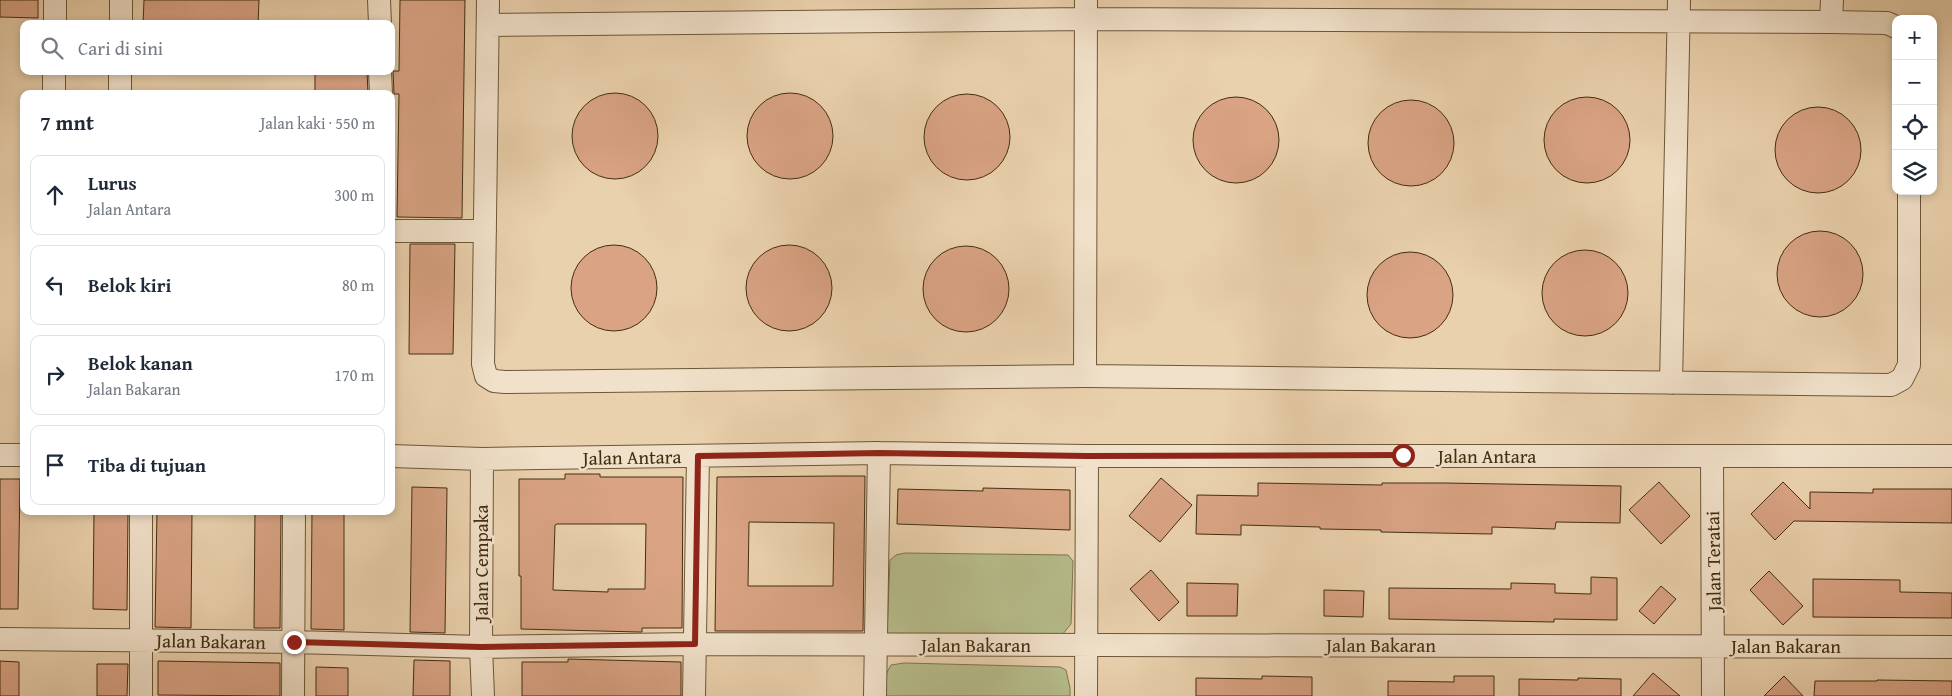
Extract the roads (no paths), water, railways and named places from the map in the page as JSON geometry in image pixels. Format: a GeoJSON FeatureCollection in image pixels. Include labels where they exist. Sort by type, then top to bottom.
{"type":"FeatureCollection","features":[{"type":"Feature","properties":{"kind":"street"},"geometry":{"type":"LineString","coordinates":[[55,0],[55,20]]}},
{"type":"Feature","properties":{"kind":"street"},"geometry":{"type":"LineString","coordinates":[[121,0],[121,20]]}},
{"type":"Feature","properties":{"kind":"street"},"geometry":{"type":"LineString","coordinates":[[379,0],[380,20]]}},
{"type":"Feature","properties":{"kind":"street"},"geometry":{"type":"LineString","coordinates":[[488,0],[483,364],[486,376],[494,381],[1085,376],[1891,385],[1902,379],[1909,365],[1909,195]]}},
{"type":"Feature","properties":{"kind":"street"},"geometry":{"type":"LineString","coordinates":[[488,25],[1085,9],[1832,11],[1892,25]]}},
{"type":"Feature","properties":{"kind":"street"},"geometry":{"type":"LineString","coordinates":[[1085,9],[1085,376]]}},
{"type":"Feature","properties":{"kind":"street"},"geometry":{"type":"LineString","coordinates":[[1671,383],[1679,10]]}},
{"type":"Feature","properties":{"kind":"street"},"geometry":{"type":"LineString","coordinates":[[54,75],[54,90]]}},
{"type":"Feature","properties":{"kind":"street"},"geometry":{"type":"LineString","coordinates":[[120,75],[120,90]]}},
{"type":"Feature","properties":{"kind":"street"},"geometry":{"type":"LineString","coordinates":[[380,75],[381,90]]}},
{"type":"Feature","properties":{"kind":"street"},"geometry":{"type":"LineString","coordinates":[[395,231],[485,230]]}},
{"type":"Feature","properties":{"kind":"street"},"geometry":{"type":"LineString","coordinates":[[875,696],[879,453]]}},
{"type":"Feature","properties":{"kind":"street","name":"Jalan Antara"},"geometry":{"type":"LineString","coordinates":[[395,456],[482,459],[879,453],[1087,456],[1952,456]]}},
{"type":"Feature","properties":{"kind":"street"},"geometry":{"type":"LineString","coordinates":[[0,455],[20,455]]}},
{"type":"Feature","properties":{"kind":"street"},"geometry":{"type":"LineString","coordinates":[[694,696],[698,456]]}},
{"type":"Feature","properties":{"kind":"street"},"geometry":{"type":"LineString","coordinates":[[1086,696],[1087,456]]}},
{"type":"Feature","properties":{"kind":"street","name":"Jalan Teratai"},"geometry":{"type":"LineString","coordinates":[[1712,457],[1713,696]]}},
{"type":"Feature","properties":{"kind":"street","name":"Jalan Cempaka"},"geometry":{"type":"LineString","coordinates":[[482,459],[481,647],[483,696]]}},
{"type":"Feature","properties":{"kind":"street"},"geometry":{"type":"LineString","coordinates":[[141,515],[141,696]]}},
{"type":"Feature","properties":{"kind":"street"},"geometry":{"type":"LineString","coordinates":[[293,696],[294,515]]}},
{"type":"Feature","properties":{"kind":"street","name":"Jalan Bakaran"},"geometry":{"type":"LineString","coordinates":[[0,639],[294,642],[481,647],[695,644],[1952,647]]}}]}
